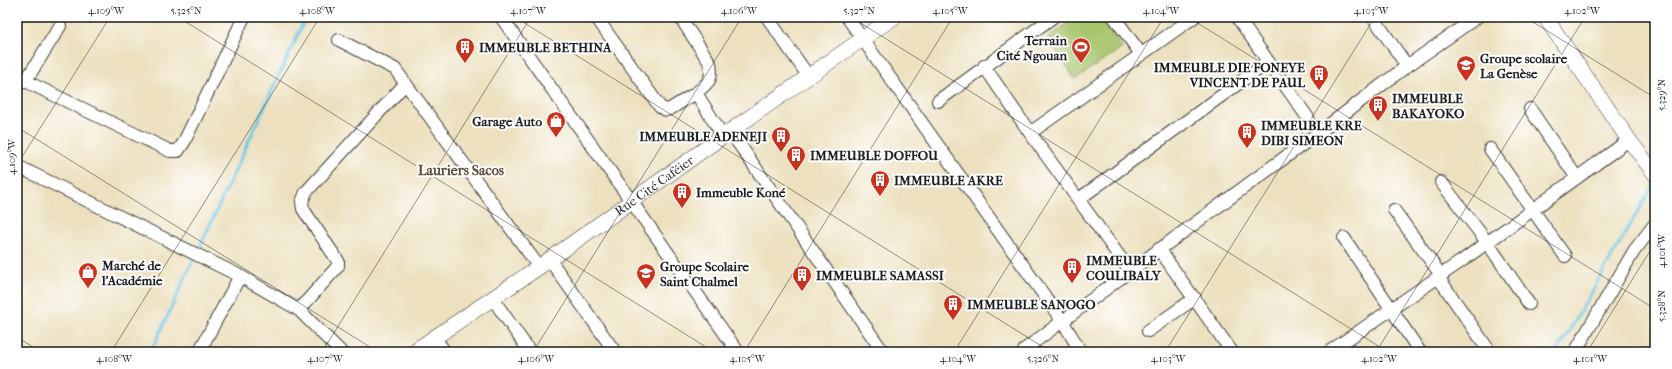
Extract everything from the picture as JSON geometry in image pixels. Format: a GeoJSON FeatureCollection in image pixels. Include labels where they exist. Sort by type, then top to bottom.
{"type":"FeatureCollection","features":[{"type":"Feature","properties":{"kind":"street"},"geometry":{"type":"LineString","coordinates":[[60,26],[21,80],[170,151],[178,151],[184,142],[244,17]]}},
{"type":"Feature","properties":{"kind":"street"},"geometry":{"type":"LineString","coordinates":[[501,17],[738,352]]}},
{"type":"Feature","properties":{"kind":"street"},"geometry":{"type":"LineString","coordinates":[[596,17],[660,107],[666,110],[696,93],[710,82],[712,71],[710,62],[680,17]]}},
{"type":"Feature","properties":{"kind":"street"},"geometry":{"type":"LineString","coordinates":[[767,17],[809,77]]}},
{"type":"Feature","properties":{"kind":"street"},"geometry":{"type":"LineString","coordinates":[[847,17],[1063,322],[1081,352]]}},
{"type":"Feature","properties":{"kind":"street","name":"Rue Cité Caféier"},"geometry":{"type":"LineString","coordinates":[[413,352],[544,264],[633,202],[726,134],[894,17]]}},
{"type":"Feature","properties":{"kind":"street"},"geometry":{"type":"LineString","coordinates":[[938,101],[1053,17]]}},
{"type":"Feature","properties":{"kind":"street"},"geometry":{"type":"LineString","coordinates":[[1114,17],[1141,54]]}},
{"type":"Feature","properties":{"kind":"street"},"geometry":{"type":"LineString","coordinates":[[1030,133],[1194,17]]}},
{"type":"Feature","properties":{"kind":"street"},"geometry":{"type":"LineString","coordinates":[[1237,17],[1308,118]]}},
{"type":"Feature","properties":{"kind":"street"},"geometry":{"type":"LineString","coordinates":[[1373,17],[1407,66]]}},
{"type":"Feature","properties":{"kind":"street"},"geometry":{"type":"LineString","coordinates":[[1024,352],[1025,349],[1159,249],[1321,131],[1407,66],[1477,17]]}},
{"type":"Feature","properties":{"kind":"street"},"geometry":{"type":"LineString","coordinates":[[1545,17],[1629,140],[1655,174]]}},
{"type":"Feature","properties":{"kind":"street"},"geometry":{"type":"LineString","coordinates":[[339,40],[395,69],[544,264],[615,352]]}},
{"type":"Feature","properties":{"kind":"street"},"geometry":{"type":"LineString","coordinates":[[1079,199],[1268,62]]}},
{"type":"Feature","properties":{"kind":"street"},"geometry":{"type":"LineString","coordinates":[[984,66],[1030,133],[1130,271]]}},
{"type":"Feature","properties":{"kind":"street"},"geometry":{"type":"LineString","coordinates":[[299,310],[338,266],[338,261],[303,209],[302,202],[306,192],[406,84]]}},
{"type":"Feature","properties":{"kind":"street"},"geometry":{"type":"LineString","coordinates":[[696,93],[882,352]]}},
{"type":"Feature","properties":{"kind":"street"},"geometry":{"type":"LineString","coordinates":[[1530,110],[1576,178]]}},
{"type":"Feature","properties":{"kind":"street"},"geometry":{"type":"LineString","coordinates":[[1330,352],[1440,276],[1629,140]]}},
{"type":"Feature","properties":{"kind":"street"},"geometry":{"type":"LineString","coordinates":[[1490,149],[1566,256]]}},
{"type":"Feature","properties":{"kind":"street"},"geometry":{"type":"LineString","coordinates":[[17,166],[240,276],[299,310],[341,352]]}},
{"type":"Feature","properties":{"kind":"street"},"geometry":{"type":"LineString","coordinates":[[1441,182],[1487,242],[1529,304]]}},
{"type":"Feature","properties":{"kind":"street"},"geometry":{"type":"LineString","coordinates":[[1394,210],[1490,352]]}},
{"type":"Feature","properties":{"kind":"street"},"geometry":{"type":"LineString","coordinates":[[1575,352],[1634,251],[1655,224]]}},
{"type":"Feature","properties":{"kind":"street"},"geometry":{"type":"LineString","coordinates":[[1344,238],[1420,352]]}},
{"type":"Feature","properties":{"kind":"street"},"geometry":{"type":"LineString","coordinates":[[1159,249],[1194,298],[1228,351]]}},
{"type":"Feature","properties":{"kind":"street"},"geometry":{"type":"LineString","coordinates":[[199,352],[240,276]]}},
{"type":"Feature","properties":{"kind":"street"},"geometry":{"type":"LineString","coordinates":[[1148,331],[1194,298]]}},
{"type":"Feature","properties":{"kind":"street"},"geometry":{"type":"LineString","coordinates":[[493,299],[530,352]]}},
{"type":"Feature","properties":{"kind":"street"},"geometry":{"type":"LineString","coordinates":[[434,337],[445,352]]}},
{"type":"Feature","properties":{"kind":"green space","name":"Terrain Cité Ngouan"},"geometry":{"type":"Polygon","coordinates":[[[1076,17],[1099,17],[1122,48],[1075,79],[1048,38],[1076,17]]]}},
{"type":"Feature","properties":{"kind":"waterway"},"geometry":{"type":"LineString","coordinates":[[198,251],[306,17]]}},
{"type":"Feature","properties":{"kind":"waterway"},"geometry":{"type":"LineString","coordinates":[[1557,352],[1655,182]]}},
{"type":"Feature","properties":{"kind":"waterway"},"geometry":{"type":"LineString","coordinates":[[151,352],[195,256]]}},
{"type":"Feature","properties":{"kind":"place","name":"IMMEUBLE BETHINA"},"geometry":{"type":"Point","coordinates":[465,64]}},
{"type":"Feature","properties":{"kind":"place","name":"Terrain Cité Ngouan"},"geometry":{"type":"Point","coordinates":[1081,64]}},
{"type":"Feature","properties":{"kind":"place","name":"Groupe scolaire La Genèse"},"geometry":{"type":"Point","coordinates":[1466,82]}},
{"type":"Feature","properties":{"kind":"place","name":"IMMEUBLE DIE FONEYE VINCENT DE PAUL"},"geometry":{"type":"Point","coordinates":[1319,91]}},
{"type":"Feature","properties":{"kind":"place","name":"IMMEUBLE BAKAYOKO"},"geometry":{"type":"Point","coordinates":[1378,122]}},
{"type":"Feature","properties":{"kind":"place","name":"Garage Auto"},"geometry":{"type":"Point","coordinates":[556,138]}},
{"type":"Feature","properties":{"kind":"place","name":"IMMEUBLE KRE DIBI SIMEON"},"geometry":{"type":"Point","coordinates":[1247,149]}},
{"type":"Feature","properties":{"kind":"place","name":"IMMEUBLE ADENEJI"},"geometry":{"type":"Point","coordinates":[781,153]}},
{"type":"Feature","properties":{"kind":"place","name":"IMMEUBLE DOFFOU"},"geometry":{"type":"Point","coordinates":[796,172]}},
{"type":"Feature","properties":{"kind":"place","name":"IMMEUBLE AKRE"},"geometry":{"type":"Point","coordinates":[880,197]}},
{"type":"Feature","properties":{"kind":"place","name":"Immeuble Koné"},"geometry":{"type":"Point","coordinates":[682,209]}},
{"type":"Feature","properties":{"kind":"place","name":"IMMEUBLE COULIBALY"},"geometry":{"type":"Point","coordinates":[1072,284]}},
{"type":"Feature","properties":{"kind":"place","name":"Marché de l'Académie"},"geometry":{"type":"Point","coordinates":[88,289]}},
{"type":"Feature","properties":{"kind":"place","name":"Groupe Scolaire Saint Chalmel"},"geometry":{"type":"Point","coordinates":[646,290]}},
{"type":"Feature","properties":{"kind":"place","name":"IMMEUBLE SAMASSI"},"geometry":{"type":"Point","coordinates":[802,292]}},
{"type":"Feature","properties":{"kind":"place","name":"IMMEUBLE SANOGO"},"geometry":{"type":"Point","coordinates":[953,321]}},
{"type":"Feature","properties":{"kind":"district","name":"Lauriers Sacos"},"geometry":{"type":"Point","coordinates":[461,170]}}]}
